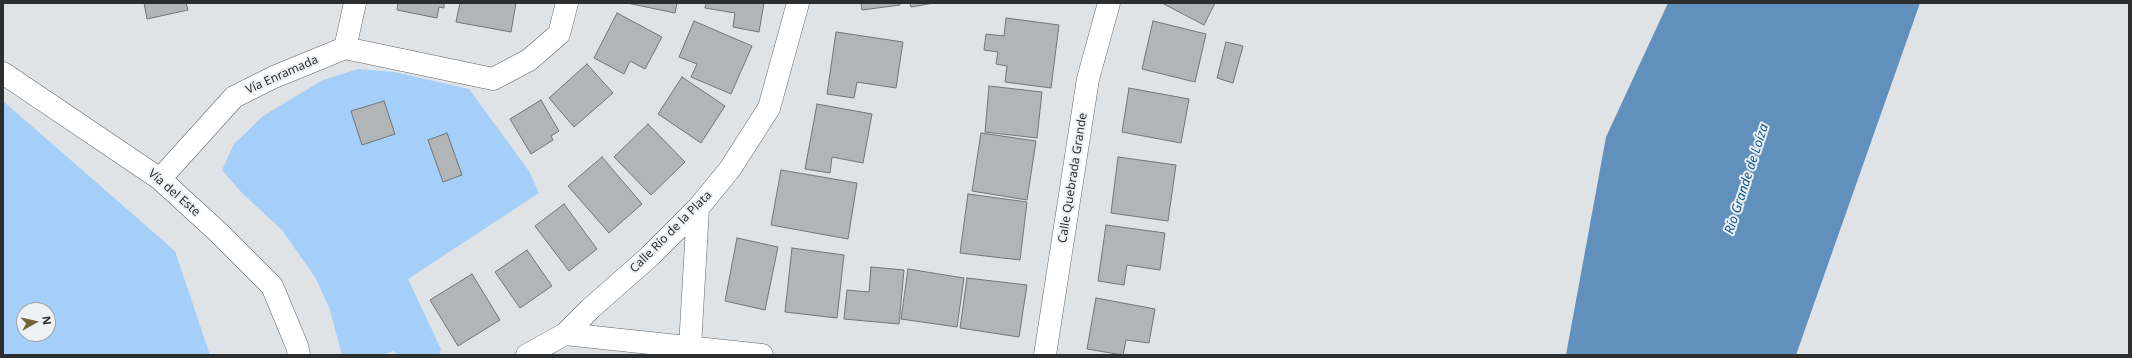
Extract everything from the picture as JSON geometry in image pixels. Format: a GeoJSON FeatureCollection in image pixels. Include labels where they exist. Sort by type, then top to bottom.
{"type":"FeatureCollection","features":[{"type":"Feature","properties":{"kind":"street"},"geometry":{"type":"LineString","coordinates":[[355,3],[345,48],[493,79],[530,60],[559,34],[567,3]]}},
{"type":"Feature","properties":{"kind":"street","name":"Calle Río de la Plata"},"geometry":{"type":"LineString","coordinates":[[565,334],[590,309],[650,256],[698,208],[730,169],[769,108],[798,3]]}},
{"type":"Feature","properties":{"kind":"street","name":"Calle Quebrada Grande"},"geometry":{"type":"LineString","coordinates":[[1045,355],[1088,79],[1109,3]]}},
{"type":"Feature","properties":{"kind":"street","name":"Vía Enramada"},"geometry":{"type":"LineString","coordinates":[[160,179],[234,97],[274,77],[345,48]]}},
{"type":"Feature","properties":{"kind":"street","name":"Vía del Este"},"geometry":{"type":"LineString","coordinates":[[3,73],[160,179],[218,232],[272,286],[297,346],[299,355]]}},
{"type":"Feature","properties":{"kind":"street"},"geometry":{"type":"LineString","coordinates":[[690,347],[698,208]]}},
{"type":"Feature","properties":{"kind":"street"},"geometry":{"type":"LineString","coordinates":[[527,355],[565,334],[762,355]]}},
{"type":"Feature","properties":{"kind":"shaded area"},"geometry":{"type":"Polygon","coordinates":[[[358,69],[394,72],[469,89],[529,171],[539,193],[408,279],[441,349],[439,355],[399,355],[393,351],[384,355],[342,355],[329,307],[315,277],[282,230],[242,193],[222,170],[234,144],[263,116],[323,80],[358,69]]]}},
{"type":"Feature","properties":{"kind":"shaded area"},"geometry":{"type":"Polygon","coordinates":[[[3,101],[175,251],[210,355],[3,355],[3,101]]]}},
{"type":"Feature","properties":{"kind":"water","name":"Río Grande de Loíza"},"geometry":{"type":"Polygon","coordinates":[[[1668,3],[1920,3],[1796,355],[1566,355],[1606,137],[1668,3]]]}},
{"type":"Feature","properties":{"kind":"building"},"geometry":{"type":"Polygon","coordinates":[[[144,3],[186,3],[188,10],[147,19],[144,3]]]}},
{"type":"Feature","properties":{"kind":"building"},"geometry":{"type":"Polygon","coordinates":[[[398,3],[444,3],[444,8],[439,7],[437,18],[397,10],[398,3]]]}},
{"type":"Feature","properties":{"kind":"building"},"geometry":{"type":"Polygon","coordinates":[[[460,3],[516,3],[511,32],[456,22],[460,3]]]}},
{"type":"Feature","properties":{"kind":"building"},"geometry":{"type":"Polygon","coordinates":[[[627,3],[677,3],[675,13],[627,3]]]}},
{"type":"Feature","properties":{"kind":"building"},"geometry":{"type":"Polygon","coordinates":[[[706,3],[764,3],[759,32],[733,27],[735,13],[705,8],[706,3]]]}},
{"type":"Feature","properties":{"kind":"building"},"geometry":{"type":"Polygon","coordinates":[[[861,3],[900,3],[900,5],[862,10],[861,3]]]}},
{"type":"Feature","properties":{"kind":"building"},"geometry":{"type":"Polygon","coordinates":[[[910,3],[934,3],[911,7],[910,3]]]}},
{"type":"Feature","properties":{"kind":"building"},"geometry":{"type":"Polygon","coordinates":[[[1162,3],[1215,3],[1204,25],[1162,3]]]}},
{"type":"Feature","properties":{"kind":"building"},"geometry":{"type":"Polygon","coordinates":[[[617,13],[662,37],[645,69],[630,61],[624,74],[594,58],[617,13]]]}},
{"type":"Feature","properties":{"kind":"building"},"geometry":{"type":"Polygon","coordinates":[[[1006,18],[1059,25],[1051,88],[1005,82],[1007,66],[996,64],[998,52],[984,50],[986,34],[1004,36],[1006,18]]]}},
{"type":"Feature","properties":{"kind":"building"},"geometry":{"type":"Polygon","coordinates":[[[694,21],[752,46],[731,94],[691,77],[697,64],[679,57],[694,21]]]}},
{"type":"Feature","properties":{"kind":"building"},"geometry":{"type":"Polygon","coordinates":[[[1153,21],[1206,34],[1195,82],[1142,69],[1153,21]]]}},
{"type":"Feature","properties":{"kind":"building"},"geometry":{"type":"Polygon","coordinates":[[[836,32],[903,42],[896,88],[857,82],[854,98],[827,94],[836,32]]]}},
{"type":"Feature","properties":{"kind":"building"},"geometry":{"type":"Polygon","coordinates":[[[1226,42],[1243,46],[1233,83],[1217,78],[1226,42]]]}},
{"type":"Feature","properties":{"kind":"building"},"geometry":{"type":"Polygon","coordinates":[[[587,64],[613,93],[574,127],[549,98],[587,64]]]}},
{"type":"Feature","properties":{"kind":"building"},"geometry":{"type":"Polygon","coordinates":[[[682,77],[725,106],[701,143],[658,114],[682,77]]]}},
{"type":"Feature","properties":{"kind":"building"},"geometry":{"type":"Polygon","coordinates":[[[989,86],[1042,92],[1037,138],[985,132],[989,86]]]}},
{"type":"Feature","properties":{"kind":"building"},"geometry":{"type":"Polygon","coordinates":[[[1129,88],[1189,99],[1181,143],[1122,132],[1129,88]]]}},
{"type":"Feature","properties":{"kind":"building"},"geometry":{"type":"Polygon","coordinates":[[[541,100],[559,131],[551,136],[553,140],[531,154],[510,119],[541,100]]]}},
{"type":"Feature","properties":{"kind":"building"},"geometry":{"type":"Polygon","coordinates":[[[384,101],[395,134],[362,145],[351,111],[384,101]]]}},
{"type":"Feature","properties":{"kind":"building"},"geometry":{"type":"Polygon","coordinates":[[[817,104],[872,114],[863,163],[832,157],[830,173],[805,169],[817,104]]]}},
{"type":"Feature","properties":{"kind":"building"},"geometry":{"type":"Polygon","coordinates":[[[648,124],[685,162],[651,195],[614,157],[648,124]]]}},
{"type":"Feature","properties":{"kind":"building"},"geometry":{"type":"Polygon","coordinates":[[[447,133],[462,175],[443,182],[428,140],[447,133]]]}},
{"type":"Feature","properties":{"kind":"building"},"geometry":{"type":"Polygon","coordinates":[[[981,133],[1036,141],[1027,200],[972,191],[981,133]]]}},
{"type":"Feature","properties":{"kind":"building"},"geometry":{"type":"Polygon","coordinates":[[[602,157],[642,204],[609,233],[568,186],[602,157]]]}},
{"type":"Feature","properties":{"kind":"building"},"geometry":{"type":"Polygon","coordinates":[[[1118,157],[1176,165],[1168,221],[1111,213],[1118,157]]]}},
{"type":"Feature","properties":{"kind":"building"},"geometry":{"type":"Polygon","coordinates":[[[781,170],[857,183],[848,239],[771,225],[781,170]]]}},
{"type":"Feature","properties":{"kind":"building"},"geometry":{"type":"Polygon","coordinates":[[[968,194],[1027,202],[1020,260],[960,253],[968,194]]]}},
{"type":"Feature","properties":{"kind":"building"},"geometry":{"type":"Polygon","coordinates":[[[564,204],[597,249],[569,271],[535,226],[564,204]]]}},
{"type":"Feature","properties":{"kind":"building"},"geometry":{"type":"Polygon","coordinates":[[[1106,225],[1165,233],[1160,270],[1127,265],[1124,285],[1098,281],[1106,225]]]}},
{"type":"Feature","properties":{"kind":"building"},"geometry":{"type":"Polygon","coordinates":[[[737,238],[778,247],[765,310],[725,301],[737,238]]]}},
{"type":"Feature","properties":{"kind":"building"},"geometry":{"type":"Polygon","coordinates":[[[792,248],[844,255],[837,318],[785,312],[792,248]]]}},
{"type":"Feature","properties":{"kind":"building"},"geometry":{"type":"Polygon","coordinates":[[[527,250],[552,286],[520,308],[495,272],[527,250]]]}},
{"type":"Feature","properties":{"kind":"building"},"geometry":{"type":"Polygon","coordinates":[[[871,267],[904,270],[899,324],[844,319],[847,290],[869,292],[871,267]]]}},
{"type":"Feature","properties":{"kind":"building"},"geometry":{"type":"Polygon","coordinates":[[[908,269],[964,278],[957,327],[901,319],[908,269]]]}},
{"type":"Feature","properties":{"kind":"building"},"geometry":{"type":"Polygon","coordinates":[[[472,274],[500,320],[458,346],[430,300],[472,274]]]}},
{"type":"Feature","properties":{"kind":"building"},"geometry":{"type":"Polygon","coordinates":[[[967,278],[1027,285],[1019,337],[960,328],[967,278]]]}},
{"type":"Feature","properties":{"kind":"building"},"geometry":{"type":"Polygon","coordinates":[[[1096,298],[1155,309],[1149,343],[1126,340],[1123,355],[1087,349],[1096,298]]]}}]}
